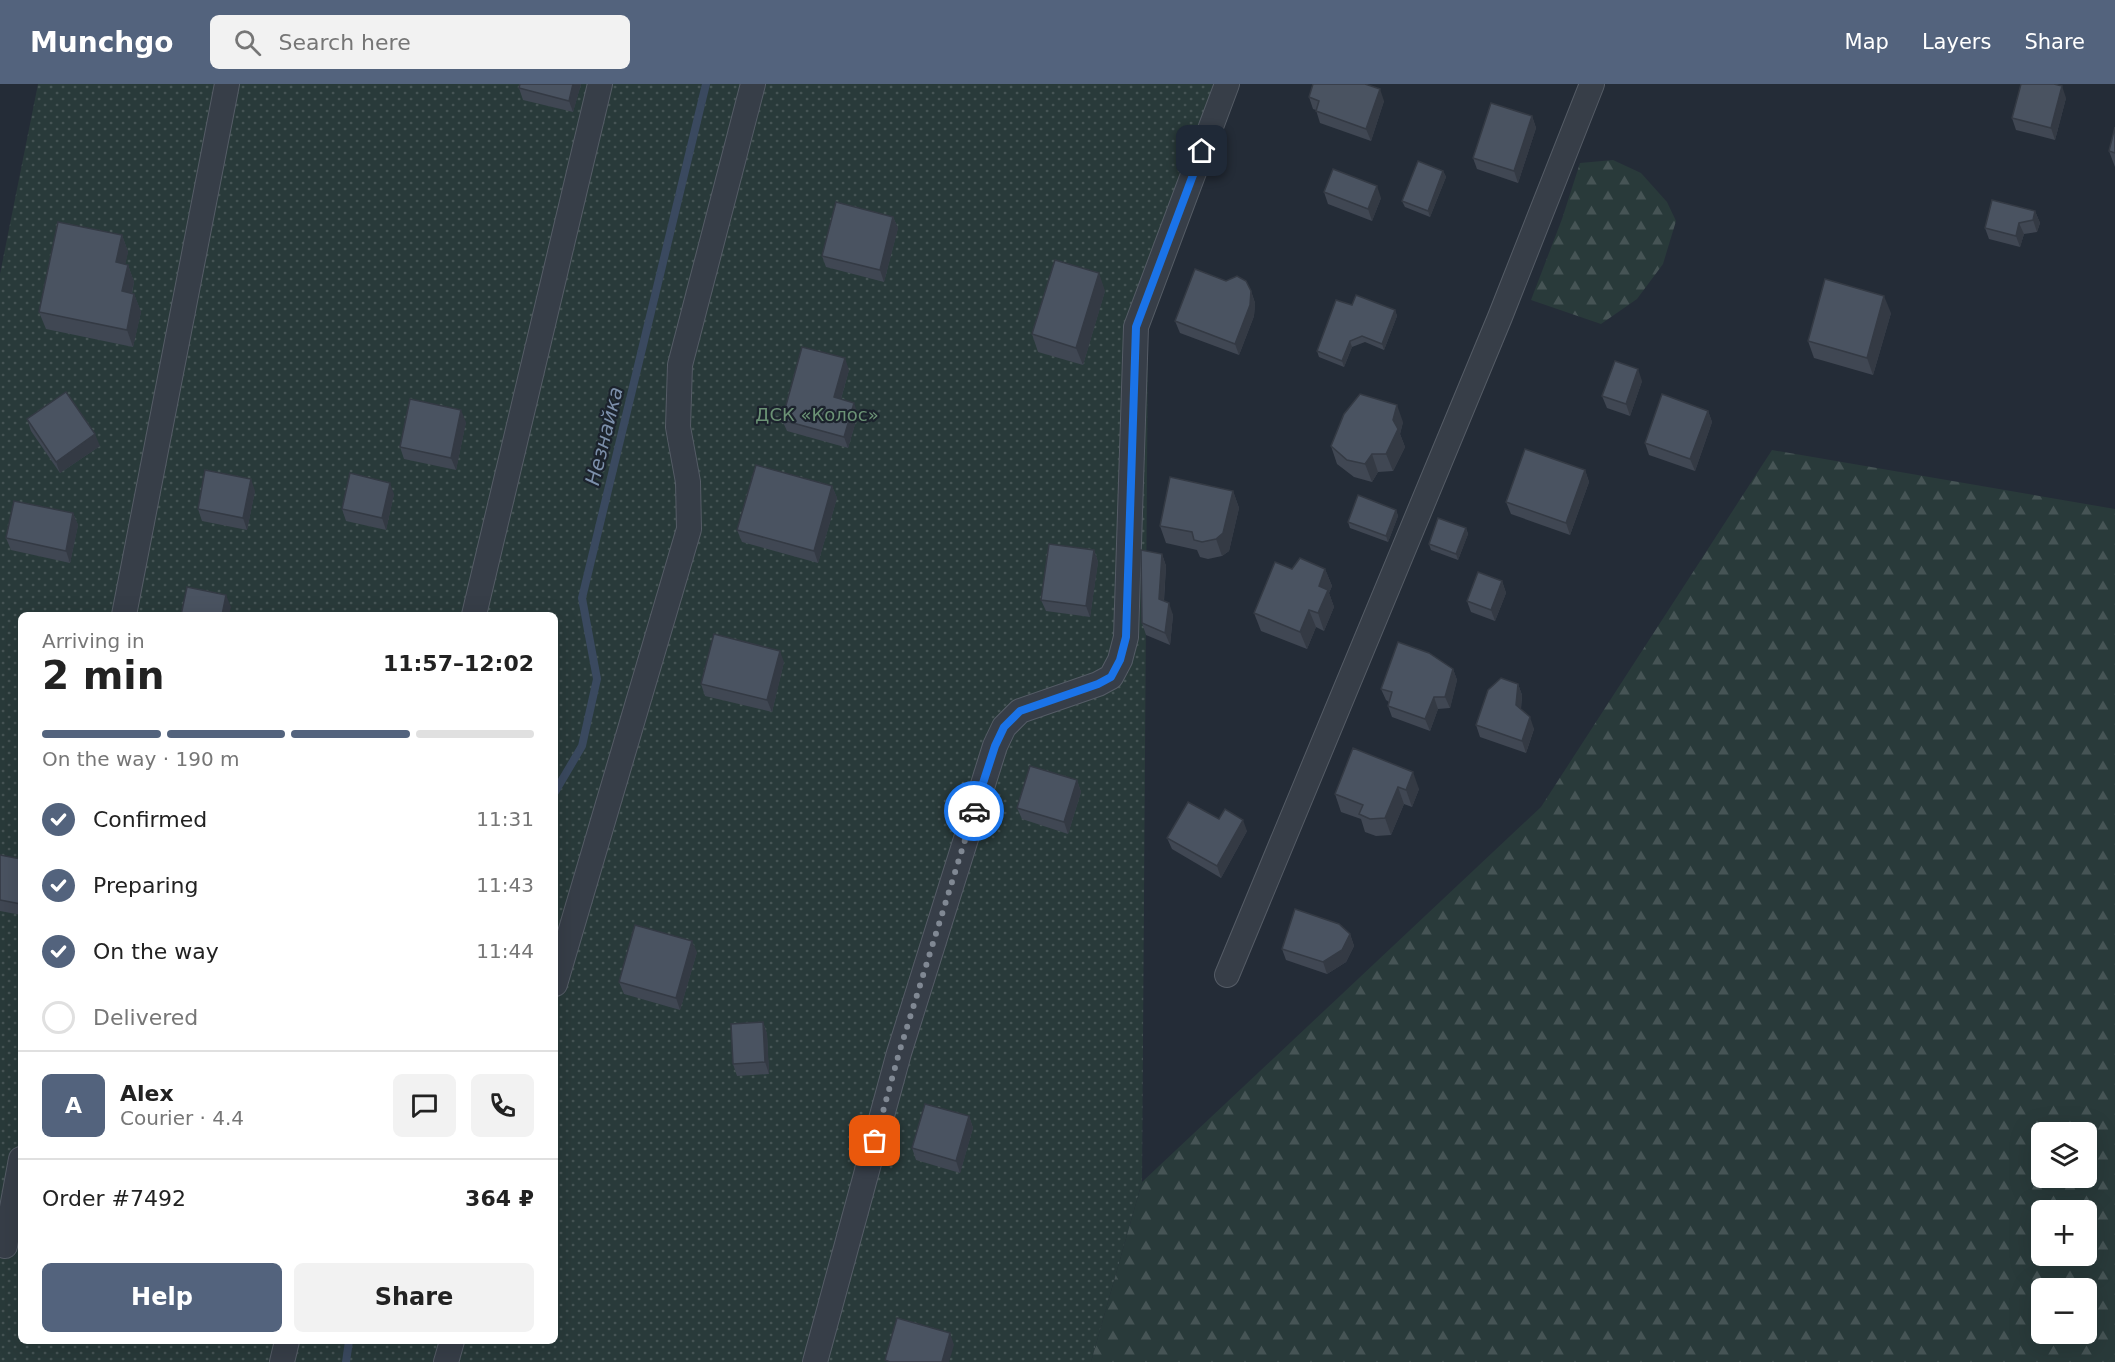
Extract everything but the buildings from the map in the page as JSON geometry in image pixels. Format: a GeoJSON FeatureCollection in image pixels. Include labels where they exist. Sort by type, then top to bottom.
{"type":"FeatureCollection","features":[{"type":"Feature","properties":{"kind":"street"},"geometry":{"type":"LineString","coordinates":[[125,612],[227,84]]}},
{"type":"Feature","properties":{"kind":"street"},"geometry":{"type":"LineString","coordinates":[[475,612],[600,84]]}},
{"type":"Feature","properties":{"kind":"street"},"geometry":{"type":"LineString","coordinates":[[558,974],[689,529],[688,482],[678,427],[680,365],[753,84]]}},
{"type":"Feature","properties":{"kind":"street"},"geometry":{"type":"LineString","coordinates":[[815,1362],[899,1053],[995,746],[1004,727],[1020,711],[1098,684],[1111,677],[1120,660],[1126,637],[1136,327],[1227,84]]}},
{"type":"Feature","properties":{"kind":"street"},"geometry":{"type":"LineString","coordinates":[[1227,975],[1500,317],[1592,84]]}},
{"type":"Feature","properties":{"kind":"street"},"geometry":{"type":"LineString","coordinates":[[4,1246],[18,1174]]}},
{"type":"Feature","properties":{"kind":"street"},"geometry":{"type":"LineString","coordinates":[[282,1362],[286,1344]]}},
{"type":"Feature","properties":{"kind":"street"},"geometry":{"type":"LineString","coordinates":[[446,1362],[451,1344]]}},
{"type":"Feature","properties":{"kind":"green space","name":"ДСК «Колос»"},"geometry":{"type":"Polygon","coordinates":[[[38,84],[1240,84],[1148,331],[1142,1182],[1091,1362],[0,1362],[0,274],[38,84]]]}},
{"type":"Feature","properties":{"kind":"green space"},"geometry":{"type":"Polygon","coordinates":[[[1613,160],[1641,173],[1667,202],[1676,221],[1663,264],[1637,299],[1601,324],[1531,300],[1562,219],[1580,163],[1613,160]]]}},
{"type":"Feature","properties":{"kind":"green space"},"geometry":{"type":"Polygon","coordinates":[[[1772,450],[2115,509],[2115,1362],[1091,1362],[1142,1182],[1541,807],[1772,450]]]}},
{"type":"Feature","properties":{"kind":"waterway","name":"Незнайка"},"geometry":{"type":"LineString","coordinates":[[558,787],[582,746],[597,679],[582,598],[706,84]]}},
{"type":"Feature","properties":{"kind":"waterway","name":"Незнайка"},"geometry":{"type":"LineString","coordinates":[[346,1362],[349,1344]]}},
{"type":"Feature","properties":{"kind":"way so far"},"geometry":{"type":"LineString","coordinates":[[875,1141],[899,1053],[974,811]]}},
{"type":"Feature","properties":{"kind":"route"},"geometry":{"type":"LineString","coordinates":[[974,811],[995,746],[1004,727],[1020,711],[1098,684],[1111,677],[1120,660],[1126,637],[1136,327],[1202,151]]}}]}
